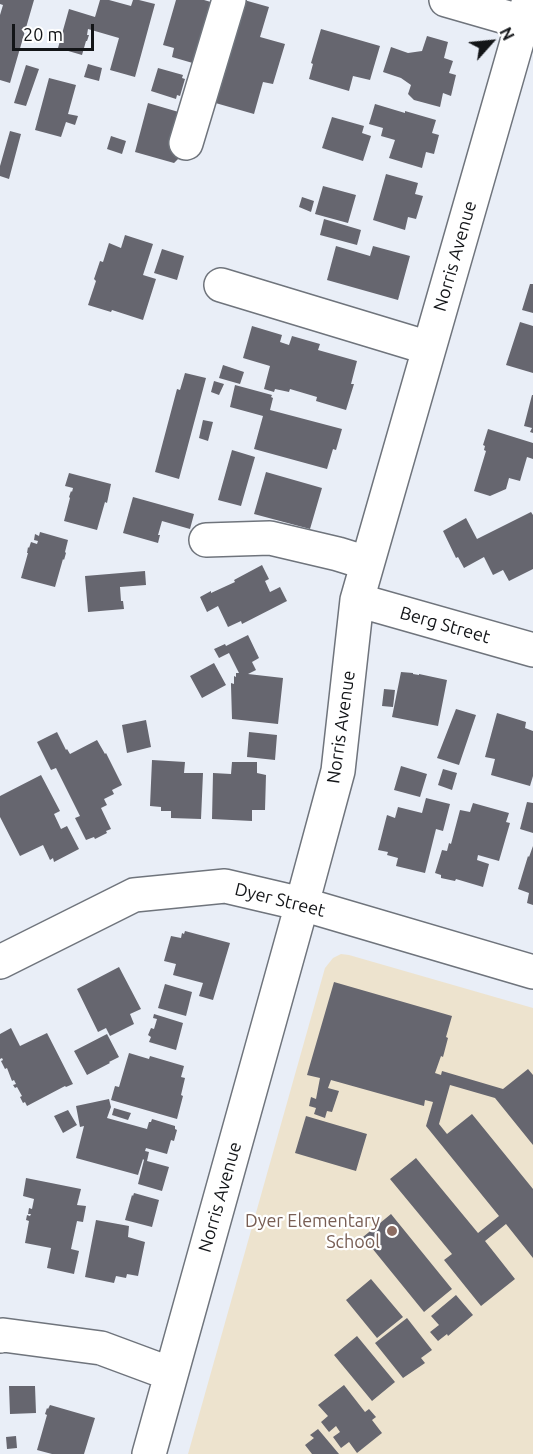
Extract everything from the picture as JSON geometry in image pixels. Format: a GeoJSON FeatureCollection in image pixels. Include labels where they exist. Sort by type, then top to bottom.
{"type":"FeatureCollection","features":[{"type":"Feature","properties":{"kind":"street"},"geometry":{"type":"LineString","coordinates":[[186,143],[229,0]]}},
{"type":"Feature","properties":{"kind":"street"},"geometry":{"type":"LineString","coordinates":[[446,0],[528,16]]}},
{"type":"Feature","properties":{"kind":"street","name":"Norris Avenue"},"geometry":{"type":"LineString","coordinates":[[149,1454],[338,771],[357,600],[528,16]]}},
{"type":"Feature","properties":{"kind":"street"},"geometry":{"type":"LineString","coordinates":[[222,285],[429,348]]}},
{"type":"Feature","properties":{"kind":"street"},"geometry":{"type":"LineString","coordinates":[[206,540],[270,538],[367,563]]}},
{"type":"Feature","properties":{"kind":"street","name":"Berg Street"},"geometry":{"type":"LineString","coordinates":[[357,600],[533,650]]}},
{"type":"Feature","properties":{"kind":"street","name":"Dyer Street"},"geometry":{"type":"LineString","coordinates":[[0,962],[134,895],[225,886],[302,904],[533,972]]}},
{"type":"Feature","properties":{"kind":"street"},"geometry":{"type":"LineString","coordinates":[[0,1336],[101,1348],[171,1374]]}},
{"type":"Feature","properties":{"kind":"shaded area","name":"Dyer Elementary School"},"geometry":{"type":"Polygon","coordinates":[[[341,954],[533,1008],[533,1454],[188,1454],[325,968],[333,958],[341,954]]]}},
{"type":"Feature","properties":{"kind":"building"},"geometry":{"type":"Polygon","coordinates":[[[0,0],[34,0],[10,83],[0,80],[0,15],[3,5],[0,4],[0,0]]]}},
{"type":"Feature","properties":{"kind":"building"},"geometry":{"type":"Polygon","coordinates":[[[100,0],[131,6],[133,0],[155,4],[135,77],[110,70],[119,38],[88,29],[87,35],[89,35],[82,55],[58,48],[69,9],[95,17],[100,0]]]}},
{"type":"Feature","properties":{"kind":"building"},"geometry":{"type":"Polygon","coordinates":[[[176,0],[204,0],[221,5],[203,66],[172,57],[174,48],[163,45],[176,0]]]}},
{"type":"Feature","properties":{"kind":"building"},"geometry":{"type":"Polygon","coordinates":[[[244,0],[269,7],[260,37],[285,44],[273,84],[263,82],[254,114],[212,102],[244,0]]]}},
{"type":"Feature","properties":{"kind":"building"},"geometry":{"type":"Polygon","coordinates":[[[321,29],[380,46],[370,80],[353,76],[349,91],[309,79],[321,29]]]}},
{"type":"Feature","properties":{"kind":"building"},"geometry":{"type":"Polygon","coordinates":[[[427,36],[448,42],[444,58],[453,61],[449,73],[456,75],[451,96],[443,93],[440,107],[414,100],[408,94],[411,85],[401,78],[383,72],[391,47],[408,53],[422,51],[427,36]]]}},
{"type":"Feature","properties":{"kind":"building"},"geometry":{"type":"Polygon","coordinates":[[[88,64],[102,68],[99,81],[84,77],[88,64]]]}},
{"type":"Feature","properties":{"kind":"building"},"geometry":{"type":"Polygon","coordinates":[[[26,65],[39,69],[26,106],[14,103],[26,65]]]}},
{"type":"Feature","properties":{"kind":"building"},"geometry":{"type":"Polygon","coordinates":[[[158,68],[183,75],[182,78],[185,79],[180,96],[177,95],[176,99],[151,91],[158,68]]]}},
{"type":"Feature","properties":{"kind":"building"},"geometry":{"type":"Polygon","coordinates":[[[49,78],[76,85],[68,114],[78,116],[75,125],[66,122],[61,137],[35,130],[49,78]]]}},
{"type":"Feature","properties":{"kind":"building"},"geometry":{"type":"Polygon","coordinates":[[[148,103],[182,113],[181,150],[179,158],[174,163],[135,152],[148,103]]]}},
{"type":"Feature","properties":{"kind":"building"},"geometry":{"type":"Polygon","coordinates":[[[375,104],[436,120],[432,133],[439,135],[434,154],[426,152],[422,168],[389,158],[395,140],[381,136],[383,128],[369,124],[375,104]]]}},
{"type":"Feature","properties":{"kind":"building"},"geometry":{"type":"Polygon","coordinates":[[[332,117],[364,126],[362,133],[371,136],[363,161],[322,148],[332,117]]]}},
{"type":"Feature","properties":{"kind":"building"},"geometry":{"type":"Polygon","coordinates":[[[10,131],[21,134],[9,179],[0,176],[0,166],[10,131]]]}},
{"type":"Feature","properties":{"kind":"building"},"geometry":{"type":"Polygon","coordinates":[[[111,136],[126,141],[122,154],[107,149],[111,136]]]}},
{"type":"Feature","properties":{"kind":"building"},"geometry":{"type":"Polygon","coordinates":[[[386,174],[418,183],[415,194],[423,196],[416,219],[408,217],[405,230],[373,220],[386,174]]]}},
{"type":"Feature","properties":{"kind":"building"},"geometry":{"type":"Polygon","coordinates":[[[323,186],[356,195],[348,223],[315,214],[323,186]]]}},
{"type":"Feature","properties":{"kind":"building"},"geometry":{"type":"Polygon","coordinates":[[[302,197],[314,201],[311,212],[299,207],[302,197]]]}},
{"type":"Feature","properties":{"kind":"building"},"geometry":{"type":"Polygon","coordinates":[[[324,219],[361,230],[357,245],[320,235],[324,219]]]}},
{"type":"Feature","properties":{"kind":"building"},"geometry":{"type":"Polygon","coordinates":[[[125,235],[153,244],[143,275],[156,279],[143,320],[88,305],[100,261],[103,262],[109,243],[121,248],[125,235]]]}},
{"type":"Feature","properties":{"kind":"building"},"geometry":{"type":"Polygon","coordinates":[[[336,246],[370,256],[373,246],[410,256],[398,300],[327,280],[336,246]]]}},
{"type":"Feature","properties":{"kind":"building"},"geometry":{"type":"Polygon","coordinates":[[[162,249],[184,256],[177,280],[154,273],[162,249]]]}},
{"type":"Feature","properties":{"kind":"building"},"geometry":{"type":"Polygon","coordinates":[[[530,284],[533,284],[533,313],[522,310],[530,284]]]}},
{"type":"Feature","properties":{"kind":"building"},"geometry":{"type":"Polygon","coordinates":[[[520,322],[533,326],[533,373],[506,365],[520,322]]]}},
{"type":"Feature","properties":{"kind":"building"},"geometry":{"type":"Polygon","coordinates":[[[252,326],[282,335],[280,342],[289,345],[292,336],[320,344],[318,350],[357,361],[351,384],[354,384],[346,410],[316,401],[317,397],[290,389],[289,392],[275,389],[274,392],[264,389],[270,366],[243,358],[252,326]]]}},
{"type":"Feature","properties":{"kind":"building"},"geometry":{"type":"Polygon","coordinates":[[[223,365],[244,372],[240,384],[219,378],[223,365]]]}},
{"type":"Feature","properties":{"kind":"building"},"geometry":{"type":"Polygon","coordinates":[[[185,373],[206,378],[179,479],[155,472],[177,389],[180,390],[185,373]]]}},
{"type":"Feature","properties":{"kind":"building"},"geometry":{"type":"Polygon","coordinates":[[[214,381],[224,384],[219,395],[211,392],[214,381]]]}},
{"type":"Feature","properties":{"kind":"building"},"geometry":{"type":"Polygon","coordinates":[[[235,385],[272,395],[270,410],[342,429],[327,469],[254,449],[263,416],[230,407],[235,385]]]}},
{"type":"Feature","properties":{"kind":"building"},"geometry":{"type":"Polygon","coordinates":[[[532,395],[533,433],[530,432],[532,428],[524,426],[532,395]]]}},
{"type":"Feature","properties":{"kind":"building"},"geometry":{"type":"Polygon","coordinates":[[[203,420],[213,422],[208,441],[199,438],[203,420]]]}},
{"type":"Feature","properties":{"kind":"building"},"geometry":{"type":"Polygon","coordinates":[[[488,429],[533,443],[533,459],[527,457],[520,481],[509,478],[506,489],[490,496],[474,491],[486,451],[483,445],[488,429]]]}},
{"type":"Feature","properties":{"kind":"building"},"geometry":{"type":"Polygon","coordinates":[[[232,450],[255,457],[241,506],[218,500],[232,450]]]}},
{"type":"Feature","properties":{"kind":"building"},"geometry":{"type":"Polygon","coordinates":[[[266,472],[322,488],[310,529],[254,514],[266,472]]]}},
{"type":"Feature","properties":{"kind":"building"},"geometry":{"type":"Polygon","coordinates":[[[69,473],[111,484],[97,530],[64,521],[73,488],[65,486],[69,473]]]}},
{"type":"Feature","properties":{"kind":"building"},"geometry":{"type":"Polygon","coordinates":[[[133,497],[194,514],[190,529],[162,521],[158,543],[123,533],[133,497]]]}},
{"type":"Feature","properties":{"kind":"building"},"geometry":{"type":"Polygon","coordinates":[[[531,512],[533,515],[533,569],[509,581],[503,570],[493,575],[484,557],[464,568],[458,557],[456,558],[443,531],[466,518],[477,539],[531,512]]]}},
{"type":"Feature","properties":{"kind":"building"},"geometry":{"type":"Polygon","coordinates":[[[40,532],[68,540],[55,587],[21,578],[28,547],[31,542],[37,544],[38,541],[34,540],[35,534],[39,536],[40,532]]]}},
{"type":"Feature","properties":{"kind":"building"},"geometry":{"type":"Polygon","coordinates":[[[262,565],[269,579],[265,581],[270,592],[280,587],[287,601],[242,624],[241,621],[228,627],[218,606],[207,612],[200,597],[235,582],[234,580],[262,565]]]}},
{"type":"Feature","properties":{"kind":"building"},"geometry":{"type":"Polygon","coordinates":[[[145,571],[146,585],[120,587],[124,609],[88,612],[85,576],[145,571]]]}},
{"type":"Feature","properties":{"kind":"building"},"geometry":{"type":"Polygon","coordinates":[[[248,635],[259,658],[252,662],[256,670],[248,674],[283,678],[278,724],[232,719],[231,683],[234,684],[234,676],[236,677],[236,673],[239,673],[229,653],[219,658],[214,649],[248,635]]]}},
{"type":"Feature","properties":{"kind":"building"},"geometry":{"type":"Polygon","coordinates":[[[214,663],[226,685],[202,698],[190,676],[214,663]]]}},
{"type":"Feature","properties":{"kind":"building"},"geometry":{"type":"Polygon","coordinates":[[[401,672],[447,680],[438,726],[392,717],[401,672]]]}},
{"type":"Feature","properties":{"kind":"building"},"geometry":{"type":"Polygon","coordinates":[[[384,689],[395,690],[393,707],[382,706],[384,689]]]}},
{"type":"Feature","properties":{"kind":"building"},"geometry":{"type":"Polygon","coordinates":[[[456,709],[476,715],[459,765],[437,758],[456,709]]]}},
{"type":"Feature","properties":{"kind":"building"},"geometry":{"type":"Polygon","coordinates":[[[497,713],[526,722],[525,728],[533,731],[533,776],[530,786],[491,775],[495,759],[485,757],[497,713]]]}},
{"type":"Feature","properties":{"kind":"building"},"geometry":{"type":"Polygon","coordinates":[[[146,720],[151,747],[127,753],[122,725],[146,720]]]}},
{"type":"Feature","properties":{"kind":"building"},"geometry":{"type":"Polygon","coordinates":[[[57,732],[70,754],[97,740],[122,785],[112,790],[114,794],[104,799],[107,805],[101,808],[111,829],[95,839],[94,837],[86,840],[75,818],[80,816],[56,768],[51,770],[37,742],[57,732]]]}},
{"type":"Feature","properties":{"kind":"building"},"geometry":{"type":"Polygon","coordinates":[[[249,732],[277,735],[275,760],[247,757],[249,732]]]}},
{"type":"Feature","properties":{"kind":"building"},"geometry":{"type":"Polygon","coordinates":[[[152,760],[185,762],[184,773],[203,773],[201,819],[171,818],[171,811],[161,811],[161,807],[150,806],[152,760]]]}},
{"type":"Feature","properties":{"kind":"building"},"geometry":{"type":"Polygon","coordinates":[[[232,762],[257,762],[257,773],[266,775],[265,810],[252,810],[252,821],[212,819],[213,773],[231,774],[232,762]]]}},
{"type":"Feature","properties":{"kind":"building"},"geometry":{"type":"Polygon","coordinates":[[[401,766],[427,774],[420,797],[394,790],[401,766]]]}},
{"type":"Feature","properties":{"kind":"building"},"geometry":{"type":"Polygon","coordinates":[[[443,769],[457,773],[452,790],[438,785],[443,769]]]}},
{"type":"Feature","properties":{"kind":"building"},"geometry":{"type":"Polygon","coordinates":[[[41,775],[60,811],[54,814],[61,829],[67,826],[79,849],[54,862],[53,858],[50,860],[43,845],[20,856],[0,817],[0,796],[41,775]]]}},
{"type":"Feature","properties":{"kind":"building"},"geometry":{"type":"Polygon","coordinates":[[[426,798],[450,804],[443,831],[436,829],[425,873],[396,866],[398,858],[387,855],[388,852],[378,850],[387,815],[395,818],[398,807],[422,813],[426,798]]]}},
{"type":"Feature","properties":{"kind":"building"},"geometry":{"type":"Polygon","coordinates":[[[527,802],[533,803],[533,833],[520,829],[527,802]]]}},
{"type":"Feature","properties":{"kind":"building"},"geometry":{"type":"Polygon","coordinates":[[[473,803],[509,813],[506,822],[510,823],[499,861],[478,855],[477,860],[489,864],[483,887],[456,879],[455,881],[441,878],[441,875],[435,873],[442,850],[447,851],[449,843],[451,844],[460,810],[470,812],[473,803]]]}},
{"type":"Feature","properties":{"kind":"building"},"geometry":{"type":"Polygon","coordinates":[[[533,846],[533,905],[527,903],[529,893],[518,889],[533,846]]]}},
{"type":"Feature","properties":{"kind":"building"},"geometry":{"type":"Polygon","coordinates":[[[185,931],[230,943],[213,1000],[199,996],[203,983],[173,975],[176,964],[164,961],[171,936],[181,938],[185,931]]]}},
{"type":"Feature","properties":{"kind":"building"},"geometry":{"type":"Polygon","coordinates":[[[119,967],[141,1009],[130,1014],[134,1024],[110,1036],[106,1028],[98,1032],[77,989],[119,967]]]}},
{"type":"Feature","properties":{"kind":"building"},"geometry":{"type":"Polygon","coordinates":[[[334,982],[452,1016],[443,1057],[441,1056],[435,1073],[441,1075],[442,1071],[503,1089],[528,1069],[533,1075],[533,1145],[495,1098],[450,1085],[439,1124],[447,1134],[472,1114],[533,1189],[533,1258],[506,1224],[485,1241],[515,1279],[481,1306],[444,1260],[452,1254],[390,1179],[416,1158],[478,1233],[499,1216],[426,1126],[433,1102],[425,1100],[424,1106],[331,1080],[328,1088],[339,1091],[332,1112],[327,1111],[325,1118],[314,1114],[316,1108],[309,1106],[311,1097],[316,1099],[320,1078],[307,1075],[334,982]]]}},
{"type":"Feature","properties":{"kind":"building"},"geometry":{"type":"Polygon","coordinates":[[[165,984],[192,992],[186,1016],[158,1008],[165,984]]]}},
{"type":"Feature","properties":{"kind":"building"},"geometry":{"type":"Polygon","coordinates":[[[154,1014],[183,1023],[176,1050],[149,1042],[151,1037],[148,1035],[151,1028],[154,1029],[157,1019],[153,1018],[154,1014]]]}},
{"type":"Feature","properties":{"kind":"building"},"geometry":{"type":"Polygon","coordinates":[[[11,1028],[20,1046],[47,1033],[73,1084],[27,1106],[25,1102],[23,1103],[17,1087],[13,1085],[16,1084],[14,1080],[12,1081],[7,1068],[5,1069],[2,1058],[0,1059],[0,1034],[11,1028]]]}},
{"type":"Feature","properties":{"kind":"building"},"geometry":{"type":"Polygon","coordinates":[[[107,1034],[119,1057],[87,1075],[74,1051],[107,1034]]]}},
{"type":"Feature","properties":{"kind":"building"},"geometry":{"type":"Polygon","coordinates":[[[129,1053],[149,1059],[150,1056],[184,1066],[181,1077],[185,1078],[181,1095],[183,1096],[177,1119],[111,1100],[115,1086],[119,1087],[129,1053]]]}},
{"type":"Feature","properties":{"kind":"building"},"geometry":{"type":"Polygon","coordinates":[[[109,1099],[111,1107],[107,1118],[147,1129],[152,1119],[175,1126],[177,1130],[174,1141],[171,1140],[167,1154],[146,1148],[145,1151],[149,1152],[147,1161],[169,1167],[162,1191],[138,1184],[143,1159],[138,1175],[76,1158],[84,1126],[80,1127],[76,1106],[109,1099]]]}},
{"type":"Feature","properties":{"kind":"building"},"geometry":{"type":"Polygon","coordinates":[[[114,1108],[131,1113],[128,1120],[112,1115],[114,1108]]]}},
{"type":"Feature","properties":{"kind":"building"},"geometry":{"type":"Polygon","coordinates":[[[68,1110],[77,1125],[63,1133],[54,1116],[68,1110]]]}},
{"type":"Feature","properties":{"kind":"building"},"geometry":{"type":"Polygon","coordinates":[[[306,1116],[367,1134],[356,1171],[295,1153],[306,1116]]]}},
{"type":"Feature","properties":{"kind":"building"},"geometry":{"type":"Polygon","coordinates":[[[26,1178],[81,1189],[77,1205],[86,1206],[83,1222],[77,1221],[71,1249],[79,1251],[74,1274],[47,1268],[51,1248],[25,1243],[29,1221],[26,1220],[27,1215],[31,1214],[28,1214],[29,1208],[32,1209],[34,1199],[23,1196],[26,1178]]]}},
{"type":"Feature","properties":{"kind":"building"},"geometry":{"type":"Polygon","coordinates":[[[134,1193],[159,1200],[152,1227],[125,1220],[134,1193]]]}},
{"type":"Feature","properties":{"kind":"building"},"geometry":{"type":"Polygon","coordinates":[[[391,1214],[452,1289],[424,1312],[363,1237],[391,1214]]]}},
{"type":"Feature","properties":{"kind":"building"},"geometry":{"type":"Polygon","coordinates":[[[96,1220],[129,1226],[128,1237],[145,1242],[138,1276],[127,1274],[126,1278],[116,1276],[114,1283],[85,1277],[96,1220]]]}},
{"type":"Feature","properties":{"kind":"building"},"geometry":{"type":"Polygon","coordinates":[[[371,1279],[403,1317],[377,1338],[346,1300],[371,1279]]]}},
{"type":"Feature","properties":{"kind":"building"},"geometry":{"type":"Polygon","coordinates":[[[456,1295],[473,1315],[448,1336],[447,1334],[438,1341],[430,1332],[439,1325],[431,1316],[456,1295]]]}},
{"type":"Feature","properties":{"kind":"building"},"geometry":{"type":"Polygon","coordinates":[[[407,1318],[432,1350],[421,1358],[425,1363],[403,1378],[375,1343],[407,1318]]]}},
{"type":"Feature","properties":{"kind":"building"},"geometry":{"type":"Polygon","coordinates":[[[357,1336],[395,1382],[372,1401],[334,1355],[357,1336]]]}},
{"type":"Feature","properties":{"kind":"building"},"geometry":{"type":"Polygon","coordinates":[[[344,1385],[365,1412],[369,1409],[376,1417],[372,1420],[382,1433],[357,1453],[349,1442],[341,1448],[333,1437],[340,1432],[336,1426],[329,1432],[321,1422],[328,1416],[318,1405],[344,1385]]]}},
{"type":"Feature","properties":{"kind":"building"},"geometry":{"type":"Polygon","coordinates":[[[9,1386],[35,1386],[36,1413],[10,1414],[9,1386]]]}},
{"type":"Feature","properties":{"kind":"building"},"geometry":{"type":"Polygon","coordinates":[[[50,1405],[95,1418],[84,1454],[52,1454],[37,1450],[47,1415],[45,1414],[50,1405]]]}},
{"type":"Feature","properties":{"kind":"building"},"geometry":{"type":"Polygon","coordinates":[[[318,1429],[339,1454],[312,1454],[305,1445],[314,1438],[310,1435],[318,1429]]]}},
{"type":"Feature","properties":{"kind":"building"},"geometry":{"type":"Polygon","coordinates":[[[16,1436],[17,1448],[7,1449],[6,1437],[16,1436]]]}},
{"type":"Feature","properties":{"kind":"place","name":"Dyer Elementary School"},"geometry":{"type":"Point","coordinates":[392,1231]}}]}
